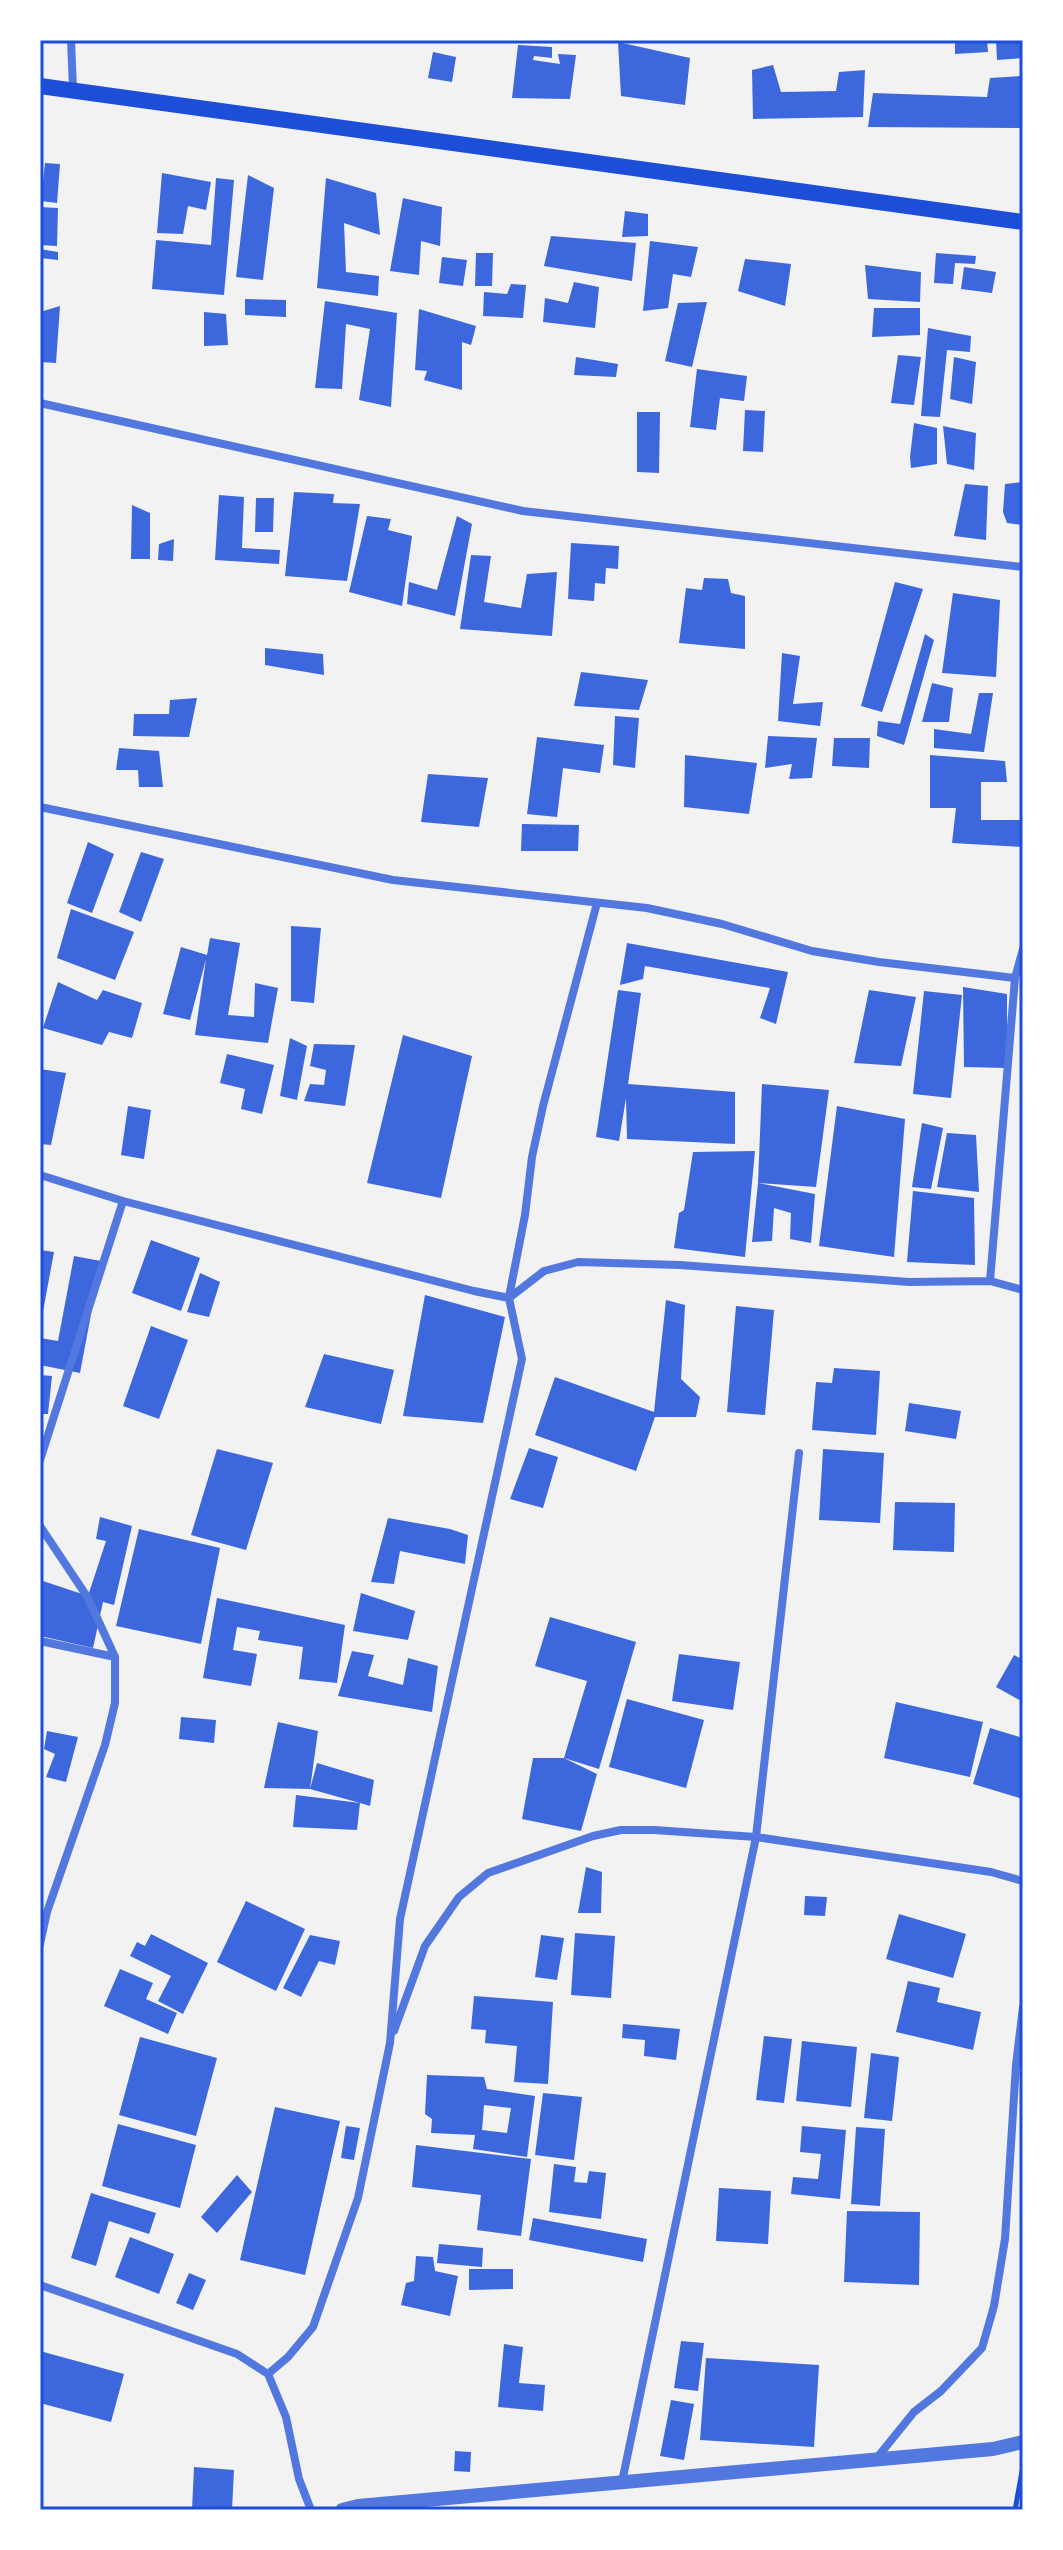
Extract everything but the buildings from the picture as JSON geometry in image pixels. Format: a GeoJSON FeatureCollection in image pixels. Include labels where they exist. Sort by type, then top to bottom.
{"type":"FeatureCollection","features":[{"type":"Feature","properties":{"kind":"main road"},"geometry":{"type":"LineString","coordinates":[[40,86],[1023,222]]}},
{"type":"Feature","properties":{"kind":"street"},"geometry":{"type":"LineString","coordinates":[[71,40],[73,89]]}},
{"type":"Feature","properties":{"kind":"street"},"geometry":{"type":"LineString","coordinates":[[40,403],[523,511],[1023,567]]}},
{"type":"Feature","properties":{"kind":"street"},"geometry":{"type":"LineString","coordinates":[[40,807],[393,880],[647,908],[722,924],[812,951],[1015,978]]}},
{"type":"Feature","properties":{"kind":"street"},"geometry":{"type":"LineString","coordinates":[[268,2374],[288,2357],[313,2327],[358,2198],[390,2043],[400,1919],[522,1359],[509,1298],[525,1215],[532,1157],[597,903]]}},
{"type":"Feature","properties":{"kind":"street"},"geometry":{"type":"LineString","coordinates":[[990,1281],[1015,978],[1023,949]]}},
{"type":"Feature","properties":{"kind":"street"},"geometry":{"type":"LineString","coordinates":[[40,1175],[123,1201],[509,1298],[544,1271],[578,1262],[680,1265],[909,1282],[990,1281],[1023,1290]]}},
{"type":"Feature","properties":{"kind":"street"},"geometry":{"type":"LineString","coordinates":[[40,1460],[123,1201]]}},
{"type":"Feature","properties":{"kind":"street"},"geometry":{"type":"LineString","coordinates":[[622,2483],[756,1837],[799,1453]]}},
{"type":"Feature","properties":{"kind":"street"},"geometry":{"type":"LineString","coordinates":[[40,1526],[88,1598],[115,1657],[115,1703],[105,1745],[47,1912],[40,1944]]}},
{"type":"Feature","properties":{"kind":"street"},"geometry":{"type":"LineString","coordinates":[[40,1641],[115,1657]]}},
{"type":"Feature","properties":{"kind":"street"},"geometry":{"type":"LineString","coordinates":[[390,2043],[425,1946],[459,1897],[488,1873],[593,1836],[621,1830],[654,1830],[756,1837],[991,1872],[1023,1881]]}},
{"type":"Feature","properties":{"kind":"street"},"geometry":{"type":"LineString","coordinates":[[876,2459],[914,2412],[941,2391],[982,2348],[994,2306],[1005,2239],[1016,2065],[1023,2007]]}},
{"type":"Feature","properties":{"kind":"street"},"geometry":{"type":"LineString","coordinates":[[40,2285],[237,2354],[268,2374],[286,2417],[299,2479],[311,2510]]}},
{"type":"Feature","properties":{"kind":"street"},"geometry":{"type":"LineString","coordinates":[[342,2510],[358,2506],[993,2449],[1023,2442]]}},
{"type":"Feature","properties":{"kind":"path"},"geometry":{"type":"LineString","coordinates":[[1015,2510],[1023,2466]]}}]}
